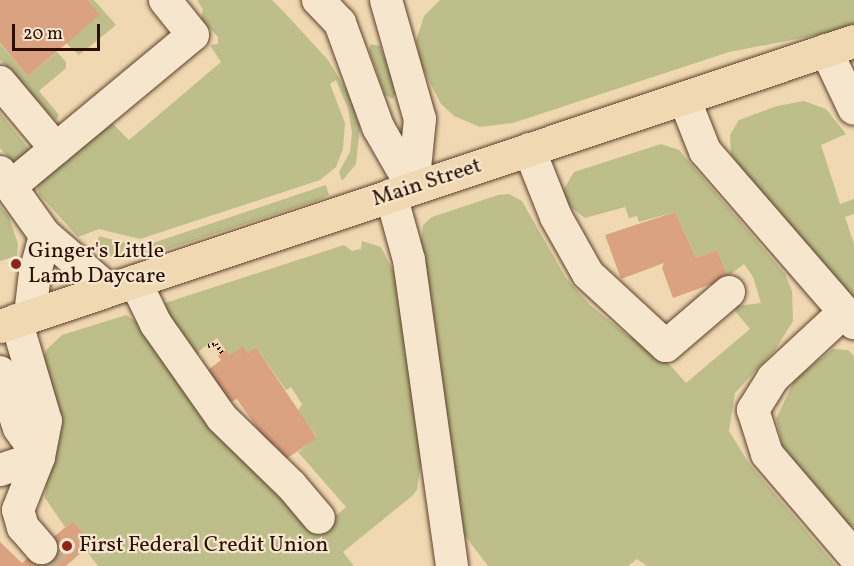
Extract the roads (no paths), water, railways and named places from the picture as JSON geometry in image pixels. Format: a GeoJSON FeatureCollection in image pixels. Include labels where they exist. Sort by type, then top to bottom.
{"type":"FeatureCollection","features":[{"type":"Feature","properties":{"kind":"main road","name":"Main Street"},"geometry":{"type":"LineString","coordinates":[[15,320],[840,46]]}},
{"type":"Feature","properties":{"kind":"lane"},"geometry":{"type":"LineString","coordinates":[[165,0],[193,36],[56,149],[6,179],[45,235],[122,286],[156,324],[222,418],[291,485],[319,518]]}},
{"type":"Feature","properties":{"kind":"lane"},"geometry":{"type":"LineString","coordinates":[[318,0],[340,23],[402,192],[452,566]]}},
{"type":"Feature","properties":{"kind":"lane"},"geometry":{"type":"LineString","coordinates":[[340,23],[376,0]]}},
{"type":"Feature","properties":{"kind":"lane"},"geometry":{"type":"LineString","coordinates":[[386,0],[420,119],[402,192]]}},
{"type":"Feature","properties":{"kind":"lane"},"geometry":{"type":"LineString","coordinates":[[840,46],[854,109]]}},
{"type":"Feature","properties":{"kind":"lane"},"geometry":{"type":"LineString","coordinates":[[0,82],[56,149]]}},
{"type":"Feature","properties":{"kind":"lane"},"geometry":{"type":"LineString","coordinates":[[684,98],[705,151],[849,318],[774,378],[753,410],[767,454],[854,556]]}},
{"type":"Feature","properties":{"kind":"lane"},"geometry":{"type":"LineString","coordinates":[[529,149],[556,218],[588,274],[666,346],[729,292]]}},
{"type":"Feature","properties":{"kind":"lane"},"geometry":{"type":"LineString","coordinates":[[41,548],[23,527],[18,510],[39,457],[46,421],[15,320],[34,273],[45,235]]}},
{"type":"Feature","properties":{"kind":"lane"},"geometry":{"type":"LineString","coordinates":[[0,372],[19,428],[39,457]]}},
{"type":"Feature","properties":{"kind":"lane"},"geometry":{"type":"LineString","coordinates":[[0,470],[39,457]]}},
{"type":"Feature","properties":{"kind":"tunnel"},"geometry":{"type":"LineString","coordinates":[[41,548],[55,566]]}},
{"type":"Feature","properties":{"kind":"place","name":"Ginger's Little Lamb Daycare"},"geometry":{"type":"Point","coordinates":[16,264]}},
{"type":"Feature","properties":{"kind":"place","name":"First Federal Credit Union"},"geometry":{"type":"Point","coordinates":[67,546]}}]}
